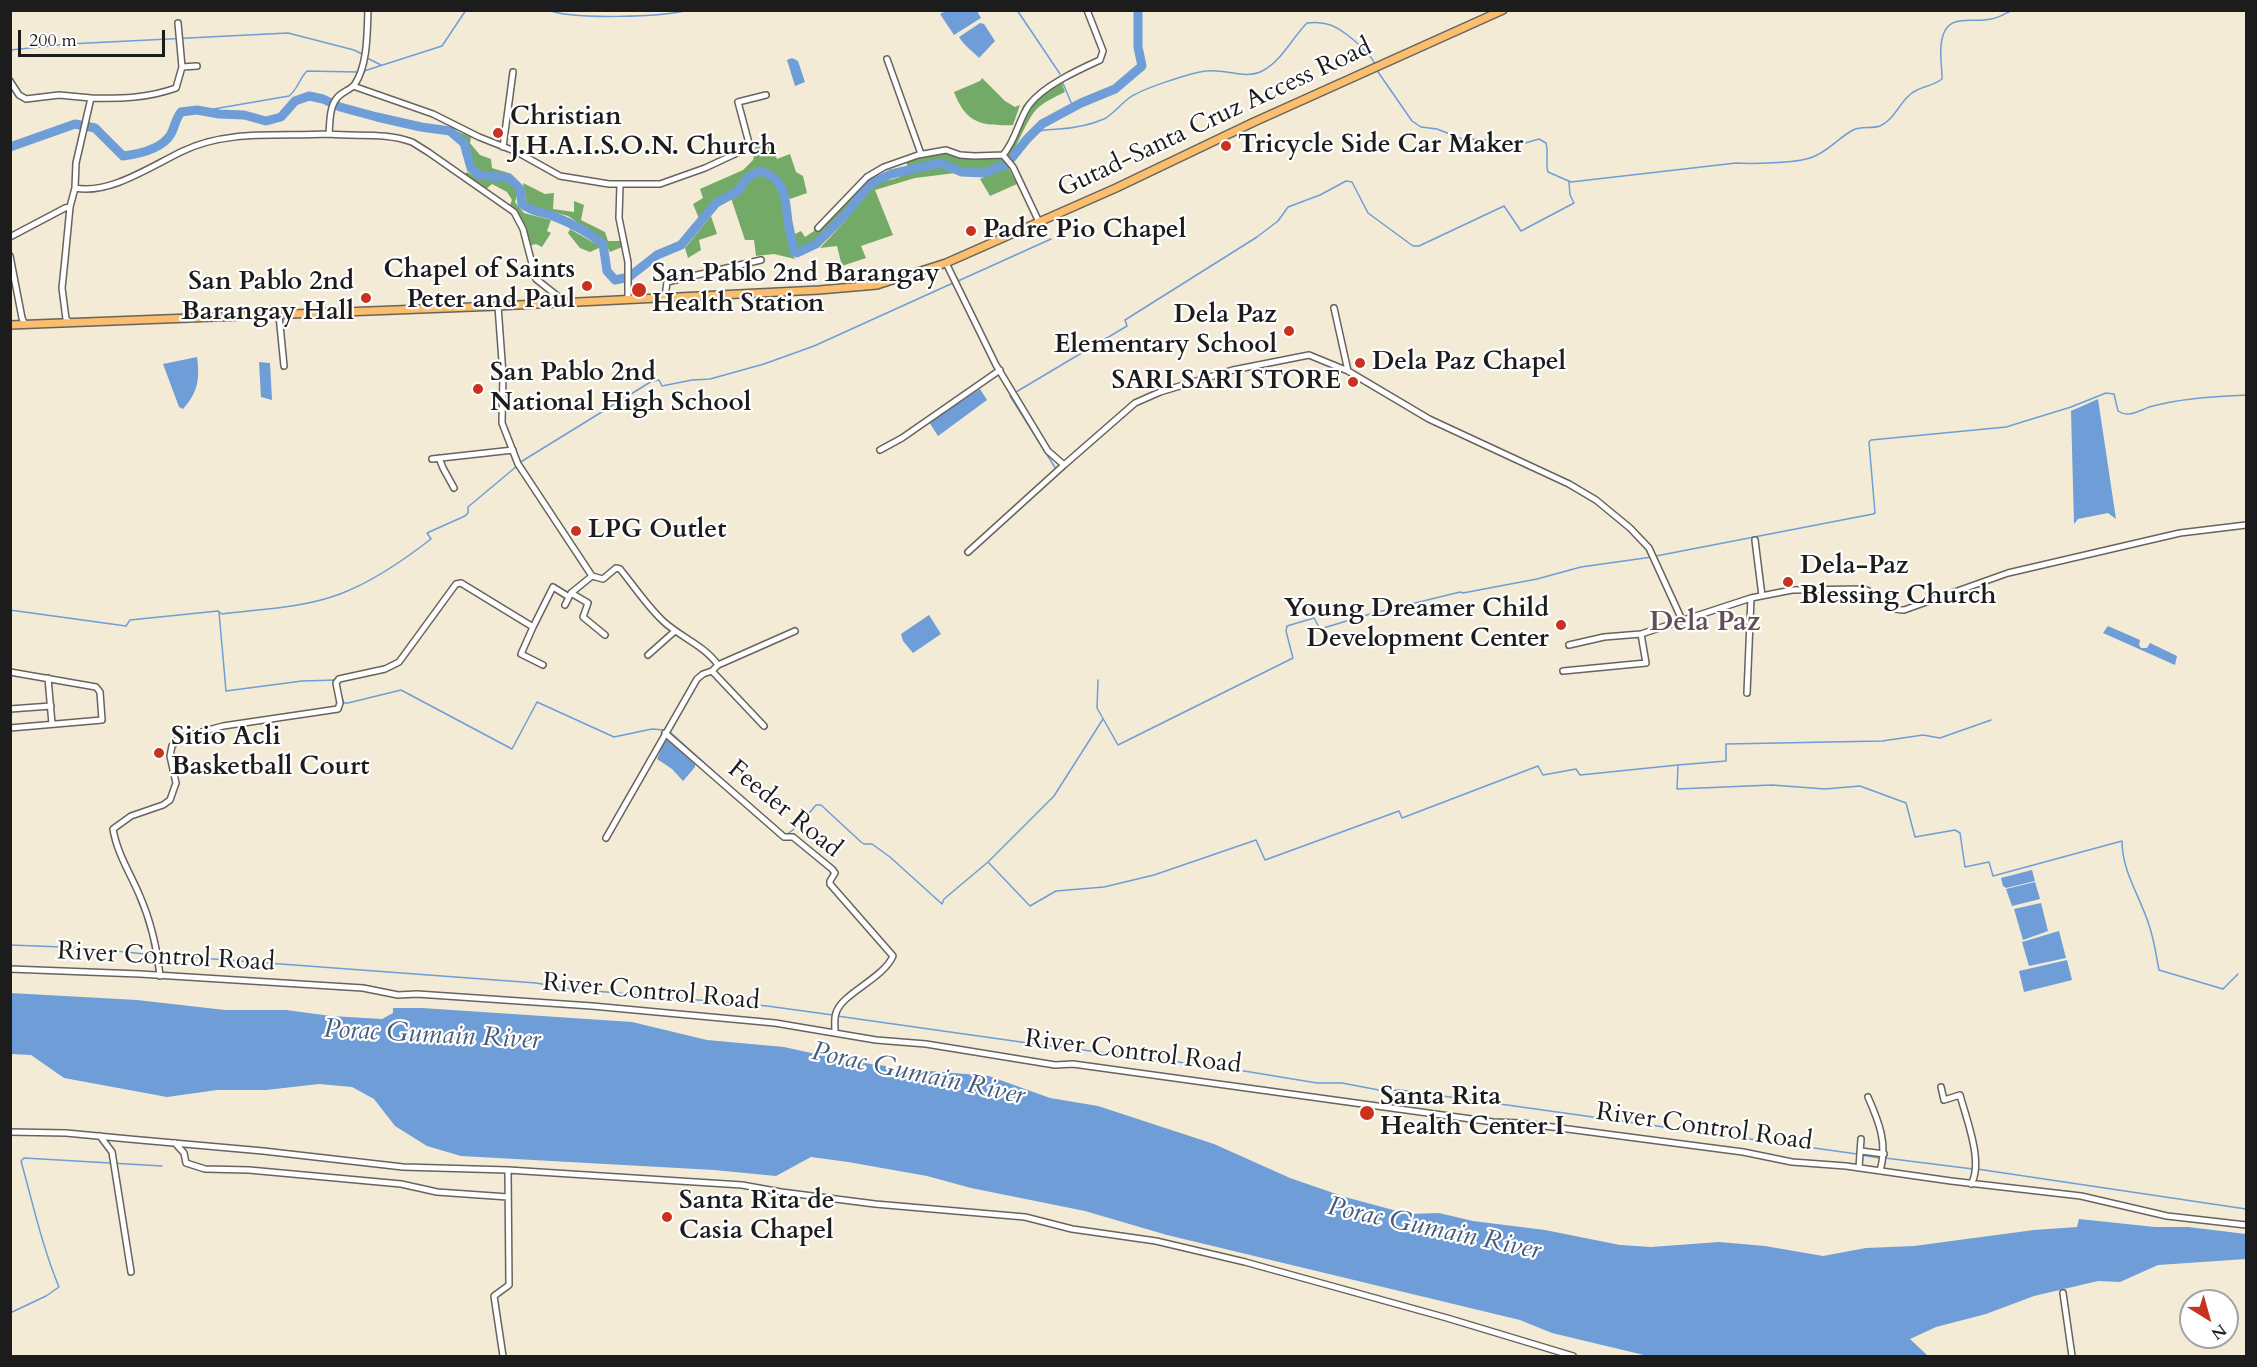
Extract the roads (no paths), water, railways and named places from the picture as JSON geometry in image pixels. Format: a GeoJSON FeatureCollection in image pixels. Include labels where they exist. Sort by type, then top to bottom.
{"type":"FeatureCollection","features":[{"type":"Feature","properties":{"kind":"main road","name":"Gutad-Santa Cruz Access Road"},"geometry":{"type":"LineString","coordinates":[[10,325],[498,306],[877,285],[946,263],[1503,10]]}},
{"type":"Feature","properties":{"kind":"street"},"geometry":{"type":"LineString","coordinates":[[329,134],[332,108],[336,99],[353,86],[361,67],[366,43],[368,10]]}},
{"type":"Feature","properties":{"kind":"street"},"geometry":{"type":"LineString","coordinates":[[1005,157],[1031,103],[1054,85],[1100,60],[1103,51],[1087,10]]}},
{"type":"Feature","properties":{"kind":"street"},"geometry":{"type":"LineString","coordinates":[[10,81],[19,95],[26,99],[59,95],[91,99],[135,98],[162,93],[176,88],[182,67],[178,23]]}},
{"type":"Feature","properties":{"kind":"street"},"geometry":{"type":"LineString","coordinates":[[887,59],[921,154]]}},
{"type":"Feature","properties":{"kind":"street"},"geometry":{"type":"LineString","coordinates":[[182,67],[197,66]]}},
{"type":"Feature","properties":{"kind":"street"},"geometry":{"type":"LineString","coordinates":[[503,147],[513,72]]}},
{"type":"Feature","properties":{"kind":"street"},"geometry":{"type":"LineString","coordinates":[[353,86],[433,114],[446,122],[517,152],[560,176],[620,184],[660,184],[705,168],[750,147],[738,102],[766,95]]}},
{"type":"Feature","properties":{"kind":"street"},"geometry":{"type":"LineString","coordinates":[[71,323],[66,319],[62,288],[76,164],[91,99]]}},
{"type":"Feature","properties":{"kind":"street"},"geometry":{"type":"LineString","coordinates":[[75,188],[104,186],[133,177],[198,144],[230,138],[271,134],[386,136],[411,142],[514,212],[519,219],[536,279],[565,302]]}},
{"type":"Feature","properties":{"kind":"street"},"geometry":{"type":"LineString","coordinates":[[818,228],[872,173],[921,154],[946,150],[975,156],[1005,157],[1013,166],[1039,222]]}},
{"type":"Feature","properties":{"kind":"street"},"geometry":{"type":"LineString","coordinates":[[620,184],[619,218],[628,262],[626,274],[628,299]]}},
{"type":"Feature","properties":{"kind":"street"},"geometry":{"type":"LineString","coordinates":[[10,237],[70,207]]}},
{"type":"Feature","properties":{"kind":"street"},"geometry":{"type":"LineString","coordinates":[[10,256],[22,318],[26,325]]}},
{"type":"Feature","properties":{"kind":"street"},"geometry":{"type":"LineString","coordinates":[[665,297],[667,282],[761,260]]}},
{"type":"Feature","properties":{"kind":"street"},"geometry":{"type":"LineString","coordinates":[[946,263],[1000,371],[1048,451],[1064,465]]}},
{"type":"Feature","properties":{"kind":"street"},"geometry":{"type":"LineString","coordinates":[[498,306],[503,375],[502,423],[518,464],[592,576],[603,579],[616,568],[620,569],[662,620],[675,631],[692,640],[718,665]]}},
{"type":"Feature","properties":{"kind":"street"},"geometry":{"type":"LineString","coordinates":[[1335,308],[1348,370]]}},
{"type":"Feature","properties":{"kind":"street"},"geometry":{"type":"LineString","coordinates":[[279,315],[284,366]]}},
{"type":"Feature","properties":{"kind":"street"},"geometry":{"type":"LineString","coordinates":[[968,552],[1135,403],[1160,392],[1233,370],[1309,355],[1348,370],[1428,419],[1569,484],[1605,506],[1649,548],[1682,620]]}},
{"type":"Feature","properties":{"kind":"street"},"geometry":{"type":"LineString","coordinates":[[880,450],[902,438],[1000,371]]}},
{"type":"Feature","properties":{"kind":"street"},"geometry":{"type":"LineString","coordinates":[[432,459],[513,450]]}},
{"type":"Feature","properties":{"kind":"street"},"geometry":{"type":"LineString","coordinates":[[439,458],[454,488]]}},
{"type":"Feature","properties":{"kind":"street"},"geometry":{"type":"LineString","coordinates":[[1569,645],[1604,637],[1641,634],[1752,598],[1792,590],[1864,589],[1874,592],[1892,609],[1904,610],[2008,573],[2180,533],[2247,525]]}},
{"type":"Feature","properties":{"kind":"street"},"geometry":{"type":"LineString","coordinates":[[1755,540],[1762,597]]}},
{"type":"Feature","properties":{"kind":"street"},"geometry":{"type":"LineString","coordinates":[[565,605],[570,595],[592,576]]}},
{"type":"Feature","properties":{"kind":"street"},"geometry":{"type":"LineString","coordinates":[[160,976],[157,947],[150,922],[121,856],[113,830],[131,816],[163,805],[170,800],[176,783],[170,756],[172,746],[179,738],[223,726],[338,709],[340,703],[336,683],[339,679],[385,669],[399,662],[456,584],[461,583],[532,627]]}},
{"type":"Feature","properties":{"kind":"street"},"geometry":{"type":"LineString","coordinates":[[543,665],[521,654],[553,587],[588,603],[583,617],[605,634]]}},
{"type":"Feature","properties":{"kind":"street"},"geometry":{"type":"LineString","coordinates":[[1747,693],[1752,598]]}},
{"type":"Feature","properties":{"kind":"street"},"geometry":{"type":"LineString","coordinates":[[648,655],[675,631]]}},
{"type":"Feature","properties":{"kind":"street"},"geometry":{"type":"LineString","coordinates":[[606,838],[697,679],[718,665],[795,631]]}},
{"type":"Feature","properties":{"kind":"street"},"geometry":{"type":"LineString","coordinates":[[1563,671],[1646,663],[1641,634]]}},
{"type":"Feature","properties":{"kind":"street"},"geometry":{"type":"LineString","coordinates":[[712,671],[764,726]]}},
{"type":"Feature","properties":{"kind":"street"},"geometry":{"type":"LineString","coordinates":[[10,672],[96,687],[99,693],[102,720],[10,728]]}},
{"type":"Feature","properties":{"kind":"street"},"geometry":{"type":"LineString","coordinates":[[48,678],[52,724]]}},
{"type":"Feature","properties":{"kind":"street"},"geometry":{"type":"LineString","coordinates":[[10,710],[51,706]]}},
{"type":"Feature","properties":{"kind":"street","name":"Feeder Road"},"geometry":{"type":"LineString","coordinates":[[666,731],[784,837],[794,837],[832,869],[835,873],[830,884],[893,956],[875,977],[841,1005],[836,1013],[835,1032]]}},
{"type":"Feature","properties":{"kind":"street","name":"River Control Road"},"geometry":{"type":"LineString","coordinates":[[10,969],[363,988],[398,995],[417,994],[592,1006],[775,1023],[876,1040],[926,1044],[1055,1065],[1073,1064],[1493,1122],[1522,1123],[1743,1152],[1792,1162],[1859,1168],[1971,1184],[2081,1196],[2167,1216],[2247,1225]]}},
{"type":"Feature","properties":{"kind":"street"},"geometry":{"type":"LineString","coordinates":[[1941,1087],[1944,1100],[1960,1095],[1977,1169],[1971,1184]]}},
{"type":"Feature","properties":{"kind":"street"},"geometry":{"type":"LineString","coordinates":[[1868,1097],[1881,1129],[1884,1154],[1880,1171]]}},
{"type":"Feature","properties":{"kind":"street"},"geometry":{"type":"LineString","coordinates":[[10,1132],[100,1136],[403,1167],[508,1170],[742,1185],[875,1204],[1025,1218],[1072,1229],[1156,1241],[1245,1262],[1447,1317],[1573,1356]]}},
{"type":"Feature","properties":{"kind":"street"},"geometry":{"type":"LineString","coordinates":[[100,1136],[112,1152],[131,1272]]}},
{"type":"Feature","properties":{"kind":"street"},"geometry":{"type":"LineString","coordinates":[[1859,1168],[1862,1152],[1861,1139]]}},
{"type":"Feature","properties":{"kind":"street"},"geometry":{"type":"LineString","coordinates":[[175,1143],[184,1153],[186,1163],[205,1169],[249,1170],[401,1184],[437,1192],[508,1197]]}},
{"type":"Feature","properties":{"kind":"street"},"geometry":{"type":"LineString","coordinates":[[1862,1152],[1884,1154]]}},
{"type":"Feature","properties":{"kind":"street"},"geometry":{"type":"LineString","coordinates":[[503,1356],[494,1296],[509,1285],[508,1170]]}},
{"type":"Feature","properties":{"kind":"street"},"geometry":{"type":"LineString","coordinates":[[2062,1293],[2072,1356]]}},
{"type":"Feature","properties":{"kind":"water"},"geometry":{"type":"Polygon","coordinates":[[[946,11],[977,11],[981,18],[954,35],[940,14],[946,11]]]}},
{"type":"Feature","properties":{"kind":"water"},"geometry":{"type":"Polygon","coordinates":[[[980,23],[984,24],[995,41],[979,58],[959,37],[980,23]]]}},
{"type":"Feature","properties":{"kind":"water"},"geometry":{"type":"Polygon","coordinates":[[[792,58],[798,61],[805,82],[795,86],[787,60],[792,58]]]}},
{"type":"Feature","properties":{"kind":"water"},"geometry":{"type":"Polygon","coordinates":[[[197,357],[197,385],[183,409],[179,407],[163,364],[197,357]]]}},
{"type":"Feature","properties":{"kind":"water"},"geometry":{"type":"Polygon","coordinates":[[[259,362],[270,363],[272,400],[261,397],[259,362]]]}},
{"type":"Feature","properties":{"kind":"water"},"geometry":{"type":"Polygon","coordinates":[[[980,389],[987,400],[938,436],[929,422],[980,389]]]}},
{"type":"Feature","properties":{"kind":"water"},"geometry":{"type":"Polygon","coordinates":[[[2098,399],[2116,519],[2108,513],[2078,519],[2074,524],[2071,411],[2098,399]]]}},
{"type":"Feature","properties":{"kind":"water"},"geometry":{"type":"Polygon","coordinates":[[[929,615],[941,634],[913,653],[903,641],[901,634],[929,615]]]}},
{"type":"Feature","properties":{"kind":"water"},"geometry":{"type":"Polygon","coordinates":[[[2108,626],[2140,640],[2141,648],[2147,648],[2150,643],[2177,656],[2175,665],[2103,633],[2108,626]]]}},
{"type":"Feature","properties":{"kind":"water"},"geometry":{"type":"Polygon","coordinates":[[[666,737],[695,764],[683,781],[672,769],[657,759],[666,737]]]}},
{"type":"Feature","properties":{"kind":"water"},"geometry":{"type":"Polygon","coordinates":[[[2032,870],[2035,881],[2006,888],[2003,886],[2001,878],[2032,870]]]}},
{"type":"Feature","properties":{"kind":"water"},"geometry":{"type":"Polygon","coordinates":[[[2035,882],[2040,899],[2012,906],[2006,889],[2035,882]]]}},
{"type":"Feature","properties":{"kind":"water"},"geometry":{"type":"Polygon","coordinates":[[[2041,903],[2048,931],[2023,940],[2014,909],[2041,903]]]}},
{"type":"Feature","properties":{"kind":"water"},"geometry":{"type":"Polygon","coordinates":[[[2059,931],[2066,958],[2029,966],[2022,942],[2059,931]]]}},
{"type":"Feature","properties":{"kind":"water"},"geometry":{"type":"Polygon","coordinates":[[[2067,960],[2072,980],[2024,992],[2019,971],[2067,960]]]}},
{"type":"Feature","properties":{"kind":"water","name":"Porac Gumain River"},"geometry":{"type":"Polygon","coordinates":[[[10,993],[137,1000],[225,1010],[286,1010],[382,1019],[393,1013],[393,1008],[422,1008],[632,1022],[707,1040],[784,1047],[843,1060],[907,1069],[989,1076],[1050,1098],[1098,1106],[1214,1144],[1290,1178],[1345,1197],[1408,1214],[1439,1213],[1473,1221],[1545,1230],[1620,1245],[1651,1247],[1719,1242],[1765,1246],[1823,1256],[1866,1248],[1914,1246],[2034,1230],[2077,1227],[2079,1219],[2246,1234],[2246,1259],[2158,1265],[2120,1282],[2098,1281],[2034,1296],[1986,1314],[1936,1327],[1910,1339],[1928,1356],[1648,1356],[1552,1333],[1520,1320],[1167,1235],[1085,1211],[971,1188],[927,1176],[848,1162],[811,1157],[776,1176],[714,1170],[461,1156],[427,1146],[395,1126],[374,1099],[352,1087],[319,1084],[266,1090],[217,1090],[167,1097],[64,1078],[31,1055],[11,1054],[10,993]]]}},
{"type":"Feature","properties":{"kind":"waterway"},"geometry":{"type":"LineString","coordinates":[[364,71],[442,46],[466,10]]}},
{"type":"Feature","properties":{"kind":"waterway"},"geometry":{"type":"LineString","coordinates":[[548,10],[596,16],[659,14],[689,10]]}},
{"type":"Feature","properties":{"kind":"waterway"},"geometry":{"type":"LineString","coordinates":[[1017,10],[1060,74]]}},
{"type":"Feature","properties":{"kind":"waterway"},"geometry":{"type":"LineString","coordinates":[[10,147],[75,124],[95,128],[123,156],[150,150],[162,143],[171,134],[181,112],[197,110],[244,115],[266,121],[281,117],[295,101],[309,96],[323,99],[340,107],[377,117],[450,131],[464,143],[471,168],[479,175],[509,178],[520,189],[522,204],[526,207],[573,225],[603,244],[607,271],[615,280],[629,277],[657,255],[681,245],[716,203],[738,191],[747,178],[760,171],[775,179],[783,191],[794,251],[797,253],[816,244],[846,214],[870,184],[891,174],[940,163],[962,172],[984,173],[1007,164],[1042,124],[1081,103],[1115,89],[1142,66],[1138,47],[1138,10]]}},
{"type":"Feature","properties":{"kind":"waterway"},"geometry":{"type":"LineString","coordinates":[[1376,69],[1412,121],[1421,127],[1437,129],[1462,139],[1492,140],[1515,146],[1539,139],[1546,143],[1548,172],[1571,182],[1736,163],[1795,161],[1816,156],[1853,130],[1880,126],[1891,118],[1912,93],[1942,79],[1941,46],[1947,27],[1959,21],[2000,17],[2013,10]]}},
{"type":"Feature","properties":{"kind":"waterway"},"geometry":{"type":"LineString","coordinates":[[1033,133],[1088,125],[1099,121],[1135,94],[1189,75],[1206,71],[1257,73],[1277,60],[1307,23],[1324,23],[1340,30],[1361,46],[1375,64]]}},
{"type":"Feature","properties":{"kind":"waterway"},"geometry":{"type":"LineString","coordinates":[[10,50],[69,44],[288,33],[362,54]]}},
{"type":"Feature","properties":{"kind":"waterway"},"geometry":{"type":"LineString","coordinates":[[367,58],[381,65]]}},
{"type":"Feature","properties":{"kind":"waterway"},"geometry":{"type":"LineString","coordinates":[[202,111],[289,96],[307,71],[357,72]]}},
{"type":"Feature","properties":{"kind":"waterway"},"geometry":{"type":"LineString","coordinates":[[1062,81],[1073,107]]}},
{"type":"Feature","properties":{"kind":"waterway"},"geometry":{"type":"LineString","coordinates":[[1016,392],[1127,326],[1125,320],[1257,237],[1278,221],[1288,207],[1320,195],[1346,181],[1352,182],[1368,213],[1413,246],[1419,246],[1504,206],[1521,231],[1574,203],[1570,195],[1569,182]]}},
{"type":"Feature","properties":{"kind":"waterway"},"geometry":{"type":"LineString","coordinates":[[958,281],[1051,239]]}},
{"type":"Feature","properties":{"kind":"waterway"},"geometry":{"type":"LineString","coordinates":[[519,463],[652,381],[659,380],[662,386],[710,379],[764,364],[814,346],[953,283]]}},
{"type":"Feature","properties":{"kind":"waterway"},"geometry":{"type":"LineString","coordinates":[[1656,556],[1875,513],[1869,442],[1871,440],[2006,427],[2071,407],[2106,393],[2114,394],[2118,411],[2126,414],[2176,401],[2246,395]]}},
{"type":"Feature","properties":{"kind":"waterway"},"geometry":{"type":"LineString","coordinates":[[1010,396],[1056,469]]}},
{"type":"Feature","properties":{"kind":"waterway"},"geometry":{"type":"LineString","coordinates":[[10,610],[126,626],[130,620],[218,611],[222,614],[326,599],[364,583],[410,555],[431,539],[427,533],[465,516],[468,513],[468,507],[517,466]]}},
{"type":"Feature","properties":{"kind":"waterway"},"geometry":{"type":"LineString","coordinates":[[1098,680],[1097,708],[1118,745],[1293,658],[1286,631],[1287,626],[1314,618],[1320,629],[1460,592],[1537,579],[1581,567],[1652,557]]}},
{"type":"Feature","properties":{"kind":"waterway"},"geometry":{"type":"LineString","coordinates":[[219,612],[226,691],[302,681],[336,680]]}},
{"type":"Feature","properties":{"kind":"waterway"},"geometry":{"type":"LineString","coordinates":[[341,695],[344,703],[348,703],[401,690],[512,749],[537,702],[614,737],[652,729],[666,730]]}},
{"type":"Feature","properties":{"kind":"waterway"},"geometry":{"type":"LineString","coordinates":[[786,835],[798,826],[816,805],[821,805],[861,842],[872,844],[890,857],[942,904],[944,899],[988,862],[1054,796],[1103,719]]}},
{"type":"Feature","properties":{"kind":"waterway"},"geometry":{"type":"LineString","coordinates":[[1678,765],[1726,761],[1726,744],[1882,741],[1923,735],[1940,738],[1991,720]]}},
{"type":"Feature","properties":{"kind":"waterway"},"geometry":{"type":"LineString","coordinates":[[670,732],[729,785]]}},
{"type":"Feature","properties":{"kind":"waterway"},"geometry":{"type":"LineString","coordinates":[[988,862],[1030,906],[1056,891],[1104,887],[1154,875],[1256,840],[1265,860],[1399,811],[1402,818],[1538,766],[1543,775],[1576,769],[1580,775],[1678,765],[1677,789],[1772,785],[1825,789],[1860,786],[1906,803],[1915,837],[1955,830],[1960,833],[1965,867],[1989,862],[1993,876],[2122,841],[2128,874],[2151,930],[2159,970],[2223,989],[2238,974]]}},
{"type":"Feature","properties":{"kind":"waterway"},"geometry":{"type":"LineString","coordinates":[[10,945],[88,948],[154,955]]}},
{"type":"Feature","properties":{"kind":"waterway"},"geometry":{"type":"LineString","coordinates":[[160,955],[536,983],[572,989],[767,1006],[833,1015]]}},
{"type":"Feature","properties":{"kind":"waterway"},"geometry":{"type":"LineString","coordinates":[[837,1016],[1232,1069],[1317,1083],[1342,1083],[1384,1091],[1400,1090],[1857,1154]]}},
{"type":"Feature","properties":{"kind":"waterway"},"geometry":{"type":"LineString","coordinates":[[1861,1155],[1880,1158]]}},
{"type":"Feature","properties":{"kind":"waterway"},"geometry":{"type":"LineString","coordinates":[[10,1313],[46,1296],[59,1287],[34,1209],[21,1161],[24,1158],[162,1166]]}},
{"type":"Feature","properties":{"kind":"waterway"},"geometry":{"type":"LineString","coordinates":[[1885,1158],[1973,1169]]}},
{"type":"Feature","properties":{"kind":"waterway"},"geometry":{"type":"LineString","coordinates":[[1977,1169],[2246,1209]]}},
{"type":"Feature","properties":{"kind":"place","name":"Christian J.H.A.I.S.O.N. Church"},"geometry":{"type":"Point","coordinates":[498,133]}},
{"type":"Feature","properties":{"kind":"place","name":"Tricycle Side Car Maker"},"geometry":{"type":"Point","coordinates":[1226,146]}},
{"type":"Feature","properties":{"kind":"place","name":"Padre Pio Chapel"},"geometry":{"type":"Point","coordinates":[971,231]}},
{"type":"Feature","properties":{"kind":"place","name":"Chapel of Saints Peter and Paul"},"geometry":{"type":"Point","coordinates":[587,286]}},
{"type":"Feature","properties":{"kind":"place","name":"San Pablo 2nd Barangay Health Station"},"geometry":{"type":"Point","coordinates":[639,290]}},
{"type":"Feature","properties":{"kind":"place","name":"San Pablo 2nd Barangay Hall"},"geometry":{"type":"Point","coordinates":[366,298]}},
{"type":"Feature","properties":{"kind":"place","name":"Dela Paz Elementary School"},"geometry":{"type":"Point","coordinates":[1289,331]}},
{"type":"Feature","properties":{"kind":"place","name":"Dela Paz Chapel"},"geometry":{"type":"Point","coordinates":[1360,363]}},
{"type":"Feature","properties":{"kind":"place","name":"SARI SARI STORE"},"geometry":{"type":"Point","coordinates":[1353,382]}},
{"type":"Feature","properties":{"kind":"place","name":"San Pablo 2nd National High School"},"geometry":{"type":"Point","coordinates":[478,389]}},
{"type":"Feature","properties":{"kind":"place","name":"LPG Outlet"},"geometry":{"type":"Point","coordinates":[576,531]}},
{"type":"Feature","properties":{"kind":"place","name":"Dela-Paz Blessing Church"},"geometry":{"type":"Point","coordinates":[1788,582]}},
{"type":"Feature","properties":{"kind":"place","name":"Young Dreamer Child Development Center"},"geometry":{"type":"Point","coordinates":[1561,625]}},
{"type":"Feature","properties":{"kind":"place","name":"Sitio Acli Basketball Court"},"geometry":{"type":"Point","coordinates":[159,753]}},
{"type":"Feature","properties":{"kind":"place","name":"Santa Rita Health Center I"},"geometry":{"type":"Point","coordinates":[1367,1113]}},
{"type":"Feature","properties":{"kind":"place","name":"Santa Rita de Casia Chapel"},"geometry":{"type":"Point","coordinates":[667,1217]}},
{"type":"Feature","properties":{"kind":"district","name":"Dela Paz"},"geometry":{"type":"Point","coordinates":[1705,624]}}]}
